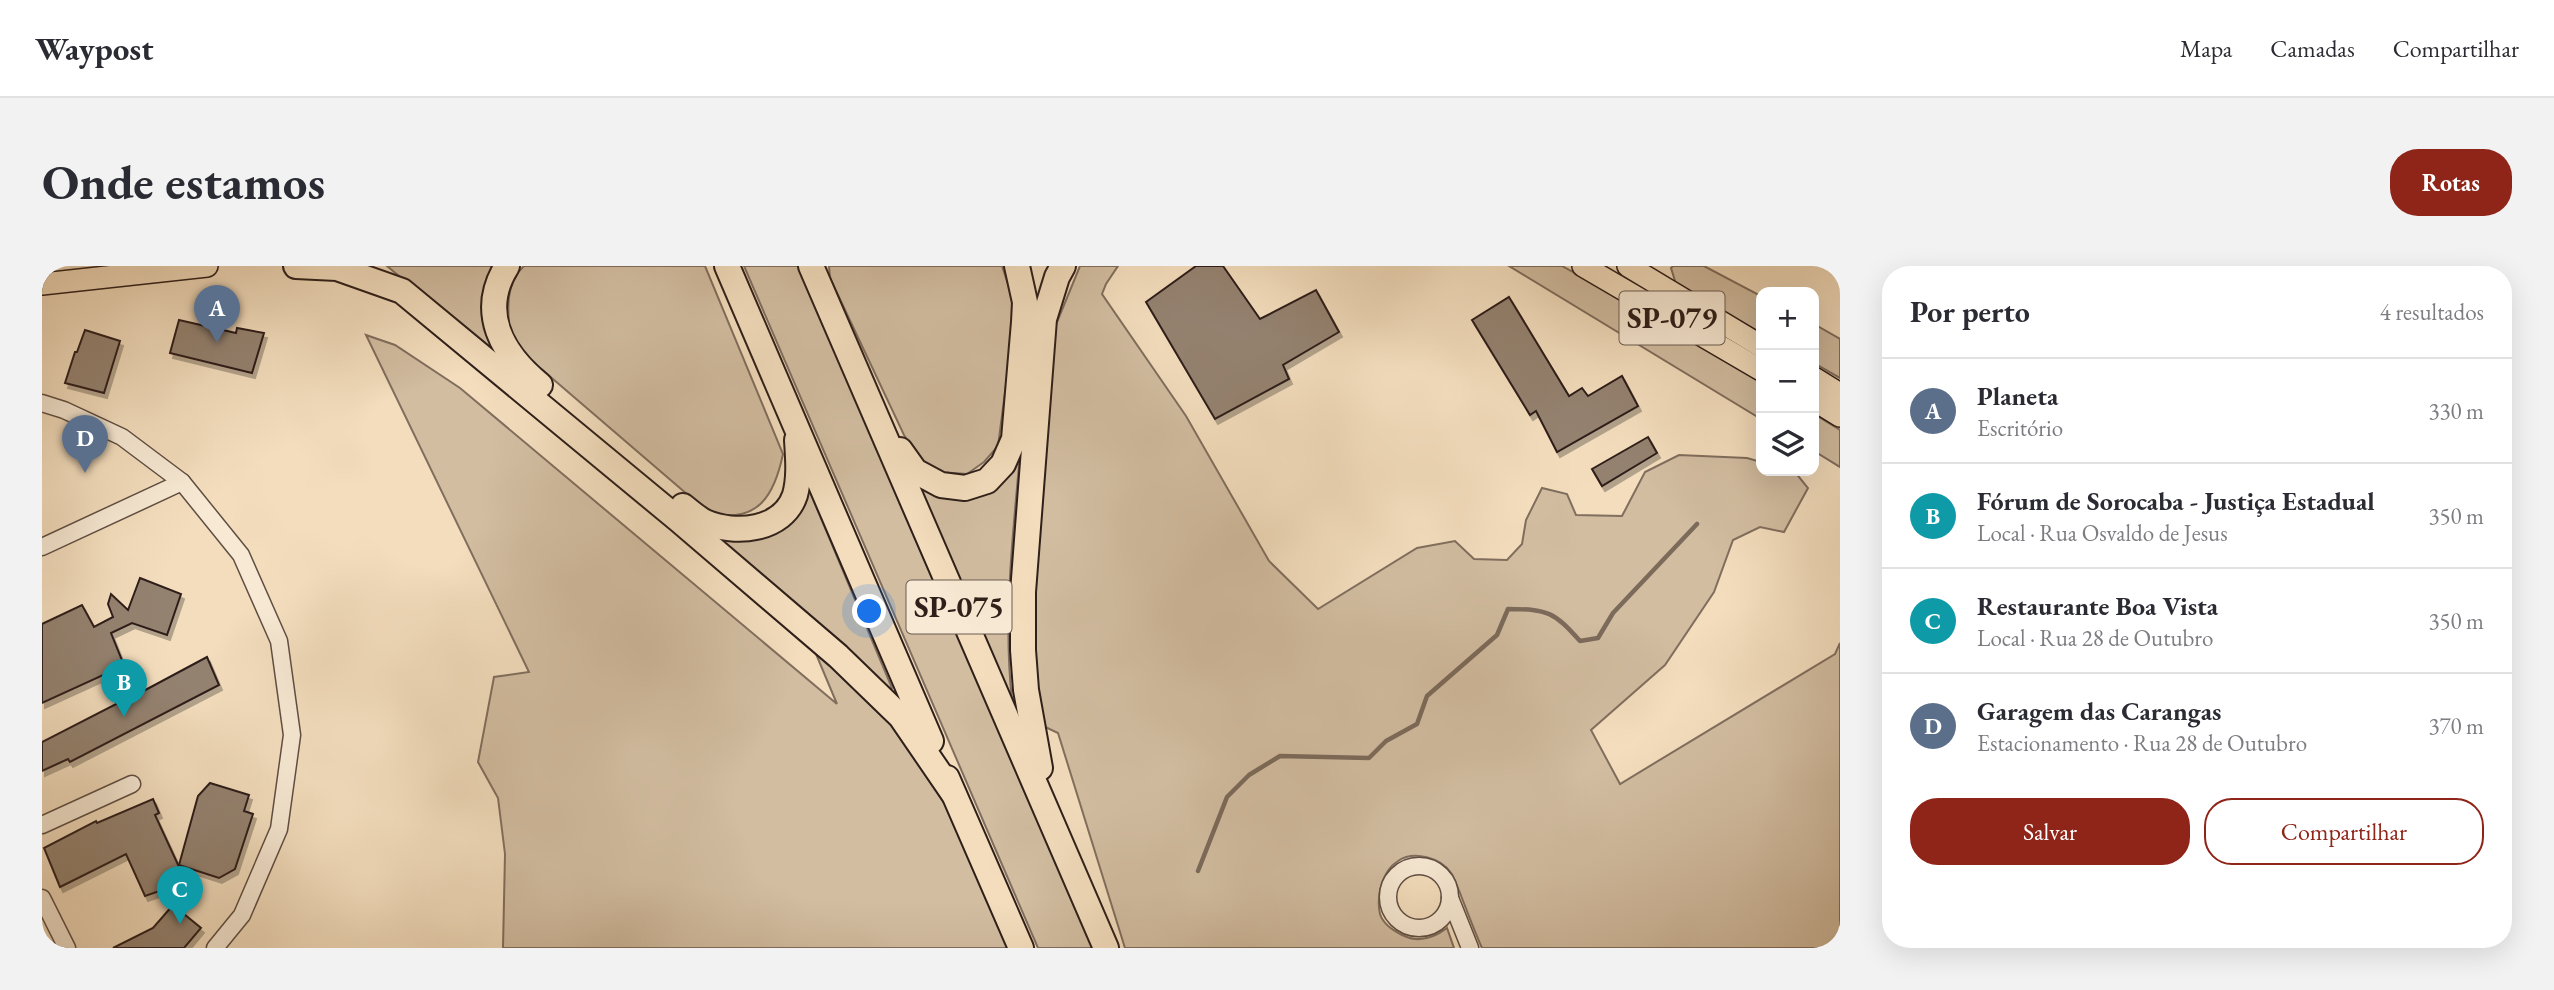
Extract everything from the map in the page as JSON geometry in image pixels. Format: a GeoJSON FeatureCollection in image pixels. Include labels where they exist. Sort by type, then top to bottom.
{"type":"FeatureCollection","features":[{"type":"Feature","properties":{"kind":"highway"},"geometry":{"type":"LineString","coordinates":[[296,266],[337,268],[402,291],[679,520],[838,656],[901,717],[953,793]]}},
{"type":"Feature","properties":{"kind":"highway"},"geometry":{"type":"LineString","coordinates":[[507,266],[500,277],[493,305],[497,332],[510,354],[526,374],[704,522],[744,529],[759,526],[785,512],[794,495],[798,468],[796,425]]}},
{"type":"Feature","properties":{"kind":"highway","name":"SP-075"},"geometry":{"type":"LineString","coordinates":[[727,266],[1021,948]]}},
{"type":"Feature","properties":{"kind":"highway","name":"SP-075"},"geometry":{"type":"LineString","coordinates":[[811,266],[1106,948]]}},
{"type":"Feature","properties":{"kind":"highway"},"geometry":{"type":"LineString","coordinates":[[878,420],[915,471],[941,485],[965,488],[987,481],[998,471],[1014,439],[1025,302],[1017,266]]}},
{"type":"Feature","properties":{"kind":"highway"},"geometry":{"type":"LineString","coordinates":[[1050,817],[1026,690],[1023,592],[1044,318],[1057,276],[1063,266]]}},
{"type":"Feature","properties":{"kind":"main road"},"geometry":{"type":"LineString","coordinates":[[42,284],[207,266]]}},
{"type":"Feature","properties":{"kind":"main road","name":"SP-079"},"geometry":{"type":"LineString","coordinates":[[1583,266],[1756,367]]}},
{"type":"Feature","properties":{"kind":"main road","name":"SP-079"},"geometry":{"type":"LineString","coordinates":[[1628,266],[1756,343]]}},
{"type":"Feature","properties":{"kind":"main road"},"geometry":{"type":"LineString","coordinates":[[1819,381],[1840,394]]}},
{"type":"Feature","properties":{"kind":"main road"},"geometry":{"type":"LineString","coordinates":[[1819,403],[1840,416]]}},
{"type":"Feature","properties":{"kind":"street"},"geometry":{"type":"LineString","coordinates":[[42,403],[64,410],[122,437],[182,482],[241,555],[279,641],[292,735],[279,829],[242,915],[215,948]]}},
{"type":"Feature","properties":{"kind":"street"},"geometry":{"type":"LineString","coordinates":[[42,547],[182,482]]}},
{"type":"Feature","properties":{"kind":"street"},"geometry":{"type":"LineString","coordinates":[[42,825],[132,784]]}},
{"type":"Feature","properties":{"kind":"street"},"geometry":{"type":"LineString","coordinates":[[42,898],[67,948]]}},
{"type":"Feature","properties":{"kind":"street"},"geometry":{"type":"LineString","coordinates":[[1450,898],[1470,948]]}},
{"type":"Feature","properties":{"kind":"shaded area"},"geometry":{"type":"Polygon","coordinates":[[[387,266],[497,266],[491,277],[523,380],[387,266]]]}},
{"type":"Feature","properties":{"kind":"shaded area"},"geometry":{"type":"Polygon","coordinates":[[[524,266],[705,266],[783,454],[774,483],[761,504],[740,514],[709,513],[532,361],[510,338],[510,290],[524,266]]]}},
{"type":"Feature","properties":{"kind":"shaded area"},"geometry":{"type":"Polygon","coordinates":[[[744,266],[799,266],[1093,948],[1038,948],[744,266]]]}},
{"type":"Feature","properties":{"kind":"shaded area"},"geometry":{"type":"Polygon","coordinates":[[[829,266],[1002,266],[1016,308],[998,446],[984,462],[967,474],[939,472],[921,461],[904,435],[830,278],[829,266]]]}},
{"type":"Feature","properties":{"kind":"shaded area"},"geometry":{"type":"Polygon","coordinates":[[[1080,266],[1118,266],[1102,294],[1186,416],[1269,561],[1318,609],[1417,548],[1455,541],[1474,559],[1507,560],[1522,544],[1526,520],[1542,488],[1567,494],[1576,515],[1622,516],[1645,472],[1679,455],[1747,458],[1756,461],[1756,476],[1798,476],[1808,488],[1784,532],[1760,527],[1733,540],[1714,592],[1665,665],[1591,730],[1620,784],[1835,654],[1840,643],[1840,948],[1482,948],[1447,868],[1427,857],[1412,856],[1392,865],[1384,877],[1380,892],[1380,914],[1392,929],[1414,939],[1431,937],[1447,928],[1454,948],[1125,948],[1058,733],[1039,724],[1032,594],[1055,327],[1080,266]]]}},
{"type":"Feature","properties":{"kind":"shaded area"},"geometry":{"type":"Polygon","coordinates":[[[1509,266],[1562,266],[1672,327],[1756,379],[1756,416],[1509,266]]]}},
{"type":"Feature","properties":{"kind":"shaded area"},"geometry":{"type":"Polygon","coordinates":[[[1704,266],[1756,293],[1756,330],[1676,284],[1671,268],[1704,266]]]}},
{"type":"Feature","properties":{"kind":"shaded area"},"geometry":{"type":"Polygon","coordinates":[[[1819,327],[1840,339],[1840,378],[1819,366],[1819,327]]]}},
{"type":"Feature","properties":{"kind":"shaded area"},"geometry":{"type":"Polygon","coordinates":[[[366,335],[395,345],[460,388],[837,704],[811,642],[874,702],[936,784],[1008,948],[503,948],[505,854],[498,798],[478,762],[494,677],[529,672],[366,335]]]}},
{"type":"Feature","properties":{"kind":"shaded area"},"geometry":{"type":"Polygon","coordinates":[[[1819,417],[1840,430],[1840,467],[1819,454],[1819,417]]]}},
{"type":"Feature","properties":{"kind":"shaded area"},"geometry":{"type":"Polygon","coordinates":[[[1022,430],[1009,599],[1012,700],[918,484],[965,494],[1022,430]]]}},
{"type":"Feature","properties":{"kind":"shaded area"},"geometry":{"type":"Polygon","coordinates":[[[805,480],[892,688],[888,690],[689,521],[739,536],[805,480]]]}},
{"type":"Feature","properties":{"kind":"building"},"geometry":{"type":"Polygon","coordinates":[[[1196,266],[1223,266],[1260,319],[1316,290],[1339,332],[1283,365],[1289,379],[1215,419],[1146,302],[1196,266]]]}},
{"type":"Feature","properties":{"kind":"building"},"geometry":{"type":"Polygon","coordinates":[[[1509,297],[1569,396],[1582,388],[1588,396],[1622,376],[1638,406],[1557,452],[1536,411],[1530,415],[1472,320],[1509,297]]]}},
{"type":"Feature","properties":{"kind":"building"},"geometry":{"type":"Polygon","coordinates":[[[179,320],[236,333],[237,328],[264,333],[252,373],[170,353],[179,320]]]}},
{"type":"Feature","properties":{"kind":"building"},"geometry":{"type":"Polygon","coordinates":[[[85,330],[120,341],[104,393],[65,383],[85,330]]]}},
{"type":"Feature","properties":{"kind":"building"},"geometry":{"type":"Polygon","coordinates":[[[1648,437],[1657,453],[1602,486],[1592,469],[1648,437]]]}},
{"type":"Feature","properties":{"kind":"building"},"geometry":{"type":"Polygon","coordinates":[[[140,578],[181,594],[167,635],[132,623],[111,633],[136,695],[207,657],[219,685],[70,762],[68,759],[42,771],[42,742],[126,699],[114,670],[42,703],[42,624],[82,605],[94,627],[113,617],[108,604],[111,594],[128,610],[140,578]]]}},
{"type":"Feature","properties":{"kind":"building"},"geometry":{"type":"Polygon","coordinates":[[[210,783],[249,795],[244,811],[253,814],[235,869],[219,878],[179,865],[198,796],[210,783]]]}},
{"type":"Feature","properties":{"kind":"building"},"geometry":{"type":"Polygon","coordinates":[[[153,799],[159,813],[155,815],[186,882],[145,896],[126,854],[60,887],[44,848],[96,821],[97,823],[153,799]]]}},
{"type":"Feature","properties":{"kind":"building"},"geometry":{"type":"Polygon","coordinates":[[[173,905],[201,928],[184,948],[113,948],[153,928],[173,905]]]}},
{"type":"Feature","properties":{"kind":"waterway"},"geometry":{"type":"LineString","coordinates":[[1198,871],[1227,797],[1249,775],[1280,756],[1369,758],[1386,741],[1417,724],[1427,696],[1497,635],[1508,609],[1542,611],[1556,618],[1580,641],[1598,638],[1613,613],[1697,524]]}},
{"type":"Feature","properties":{"kind":"place","name":"Planeta"},"geometry":{"type":"Point","coordinates":[217,343]}},
{"type":"Feature","properties":{"kind":"place","name":"Garagem das Carangas"},"geometry":{"type":"Point","coordinates":[85,473]}},
{"type":"Feature","properties":{"kind":"place","name":"Fórum de Sorocaba - Justiça Estadual"},"geometry":{"type":"Point","coordinates":[124,717]}},
{"type":"Feature","properties":{"kind":"place","name":"Restaurante Boa Vista"},"geometry":{"type":"Point","coordinates":[180,924]}}]}
